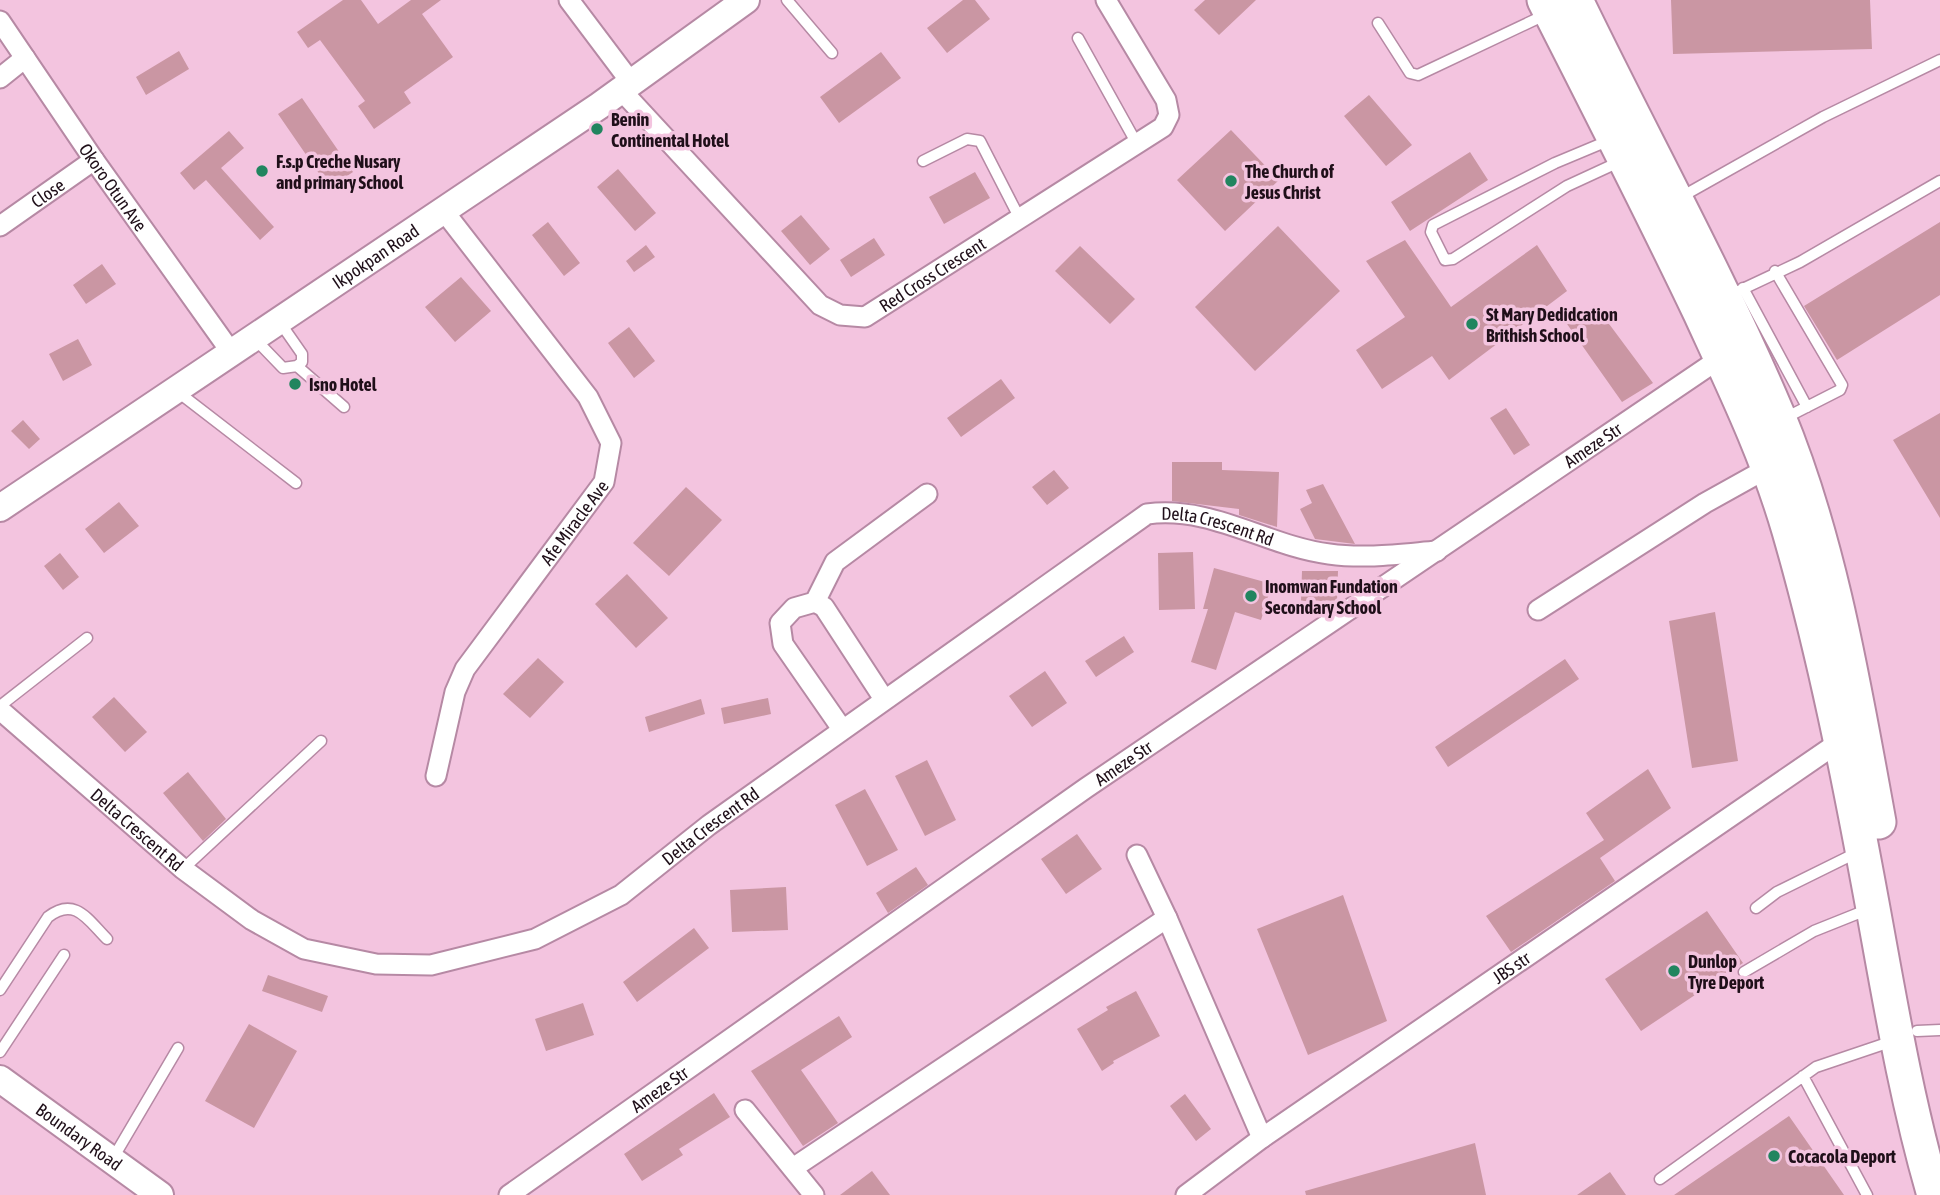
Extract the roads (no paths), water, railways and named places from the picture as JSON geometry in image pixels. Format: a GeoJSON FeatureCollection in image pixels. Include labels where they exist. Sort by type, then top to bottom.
{"type":"FeatureCollection","features":[{"type":"Feature","properties":{"kind":"highway"},"geometry":{"type":"LineString","coordinates":[[1557,4],[1619,149],[1733,351],[1780,461],[1814,519],[1845,646],[1940,1140]]}},
{"type":"Feature","properties":{"kind":"highway"},"geometry":{"type":"LineString","coordinates":[[1557,4],[1733,293],[1733,351],[1793,414],[1780,461],[1793,544],[1839,742],[1872,907],[1918,1034],[1917,1136],[1934,1195]]}},
{"type":"Feature","properties":{"kind":"street","name":"Red Cross Crescent"},"geometry":{"type":"LineString","coordinates":[[569,0],[626,85],[820,305],[841,315],[865,317],[1163,127],[1168,114],[1166,100],[1106,0]]}},
{"type":"Feature","properties":{"kind":"street","name":"Ikpokpan Road"},"geometry":{"type":"LineString","coordinates":[[0,508],[443,210],[746,0]]}},
{"type":"Feature","properties":{"kind":"street","name":"Okoro Otun Ave"},"geometry":{"type":"LineString","coordinates":[[0,21],[93,160],[231,352]]}},
{"type":"Feature","properties":{"kind":"street"},"geometry":{"type":"LineString","coordinates":[[0,78],[25,58]]}},
{"type":"Feature","properties":{"kind":"street","name":"Close"},"geometry":{"type":"LineString","coordinates":[[0,226],[93,160]]}},
{"type":"Feature","properties":{"kind":"street","name":"Afe Miracle Ave"},"geometry":{"type":"LineString","coordinates":[[436,776],[455,692],[465,669],[604,482],[611,443],[588,397],[443,210]]}},
{"type":"Feature","properties":{"kind":"street","name":"Ameze Str"},"geometry":{"type":"LineString","coordinates":[[509,1195],[1086,788],[1733,351]]}},
{"type":"Feature","properties":{"kind":"street"},"geometry":{"type":"LineString","coordinates":[[1538,610],[1705,503],[1780,461]]}},
{"type":"Feature","properties":{"kind":"street"},"geometry":{"type":"LineString","coordinates":[[819,605],[835,562],[927,494]]}},
{"type":"Feature","properties":{"kind":"street","name":"Delta Crescent Rd"},"geometry":{"type":"LineString","coordinates":[[2,713],[183,869],[252,920],[304,949],[376,964],[431,965],[535,939],[621,895],[709,825],[1147,513],[1168,511],[1202,516],[1265,538],[1329,554],[1382,556],[1437,551]]}},
{"type":"Feature","properties":{"kind":"street"},"geometry":{"type":"LineString","coordinates":[[819,605],[794,608],[780,623],[780,632],[783,643],[842,729]]}},
{"type":"Feature","properties":{"kind":"street"},"geometry":{"type":"LineString","coordinates":[[819,605],[884,699]]}},
{"type":"Feature","properties":{"kind":"street","name":"JBS str"},"geometry":{"type":"LineString","coordinates":[[1186,1195],[1262,1138],[1839,742]]}},
{"type":"Feature","properties":{"kind":"street"},"geometry":{"type":"LineString","coordinates":[[1136,855],[1167,918],[1262,1138]]}},
{"type":"Feature","properties":{"kind":"street"},"geometry":{"type":"LineString","coordinates":[[793,1168],[1167,918]]}},
{"type":"Feature","properties":{"kind":"street","name":"Boundary Road"},"geometry":{"type":"LineString","coordinates":[[0,1079],[160,1195]]}},
{"type":"Feature","properties":{"kind":"street"},"geometry":{"type":"LineString","coordinates":[[745,1110],[814,1195]]}},
{"type":"Feature","properties":{"kind":"lane"},"geometry":{"type":"LineString","coordinates":[[787,0],[832,53]]}},
{"type":"Feature","properties":{"kind":"lane"},"geometry":{"type":"LineString","coordinates":[[1378,23],[1410,73],[1418,75],[1557,4]]}},
{"type":"Feature","properties":{"kind":"lane"},"geometry":{"type":"LineString","coordinates":[[1077,38],[1136,144]]}},
{"type":"Feature","properties":{"kind":"lane"},"geometry":{"type":"LineString","coordinates":[[1677,198],[1823,117],[1940,60]]}},
{"type":"Feature","properties":{"kind":"lane"},"geometry":{"type":"LineString","coordinates":[[923,161],[967,139],[980,141],[1020,219]]}},
{"type":"Feature","properties":{"kind":"lane"},"geometry":{"type":"LineString","coordinates":[[1619,149],[1567,186],[1453,259],[1445,260],[1431,232],[1433,225],[1555,163],[1619,149]]}},
{"type":"Feature","properties":{"kind":"lane"},"geometry":{"type":"LineString","coordinates":[[1775,271],[1841,379],[1840,390],[1793,414],[1733,293],[1775,271],[1800,262],[1940,181]]}},
{"type":"Feature","properties":{"kind":"lane"},"geometry":{"type":"LineString","coordinates":[[254,337],[283,368],[297,366],[302,362],[302,354],[279,320]]}},
{"type":"Feature","properties":{"kind":"lane"},"geometry":{"type":"LineString","coordinates":[[297,366],[344,407]]}},
{"type":"Feature","properties":{"kind":"lane"},"geometry":{"type":"LineString","coordinates":[[175,390],[296,482]]}},
{"type":"Feature","properties":{"kind":"lane"},"geometry":{"type":"LineString","coordinates":[[2,713],[87,638]]}},
{"type":"Feature","properties":{"kind":"lane"},"geometry":{"type":"LineString","coordinates":[[183,869],[321,741]]}},
{"type":"Feature","properties":{"kind":"lane"},"geometry":{"type":"LineString","coordinates":[[1756,908],[1810,874],[1862,850]]}},
{"type":"Feature","properties":{"kind":"lane"},"geometry":{"type":"LineString","coordinates":[[0,990],[48,916],[59,908],[68,906],[81,914],[107,939]]}},
{"type":"Feature","properties":{"kind":"lane"},"geometry":{"type":"LineString","coordinates":[[1744,972],[1814,931],[1872,907]]}},
{"type":"Feature","properties":{"kind":"lane"},"geometry":{"type":"LineString","coordinates":[[0,1052],[64,955]]}},
{"type":"Feature","properties":{"kind":"lane"},"geometry":{"type":"LineString","coordinates":[[1660,1179],[1816,1067],[1918,1034]]}},
{"type":"Feature","properties":{"kind":"lane"},"geometry":{"type":"LineString","coordinates":[[112,1160],[178,1048]]}},
{"type":"Feature","properties":{"kind":"lane"},"geometry":{"type":"LineString","coordinates":[[1803,1076],[1867,1195]]}},
{"type":"Feature","properties":{"kind":"place","name":"Benin Continental Hotel"},"geometry":{"type":"Point","coordinates":[597,129]}},
{"type":"Feature","properties":{"kind":"place","name":"F.s.p Creche Nusary and primary School"},"geometry":{"type":"Point","coordinates":[262,171]}},
{"type":"Feature","properties":{"kind":"place","name":"The Church of Jesus Christ"},"geometry":{"type":"Point","coordinates":[1231,181]}},
{"type":"Feature","properties":{"kind":"place","name":"St Mary Dedidcation Brithish School"},"geometry":{"type":"Point","coordinates":[1472,324]}},
{"type":"Feature","properties":{"kind":"place","name":"Isno Hotel"},"geometry":{"type":"Point","coordinates":[295,384]}},
{"type":"Feature","properties":{"kind":"place","name":"Inomwan Fundation Secondary School"},"geometry":{"type":"Point","coordinates":[1251,596]}},
{"type":"Feature","properties":{"kind":"place","name":"Dunlop Tyre Deport"},"geometry":{"type":"Point","coordinates":[1674,971]}},
{"type":"Feature","properties":{"kind":"place","name":"Cocacola Deport"},"geometry":{"type":"Point","coordinates":[1774,1156]}}]}
